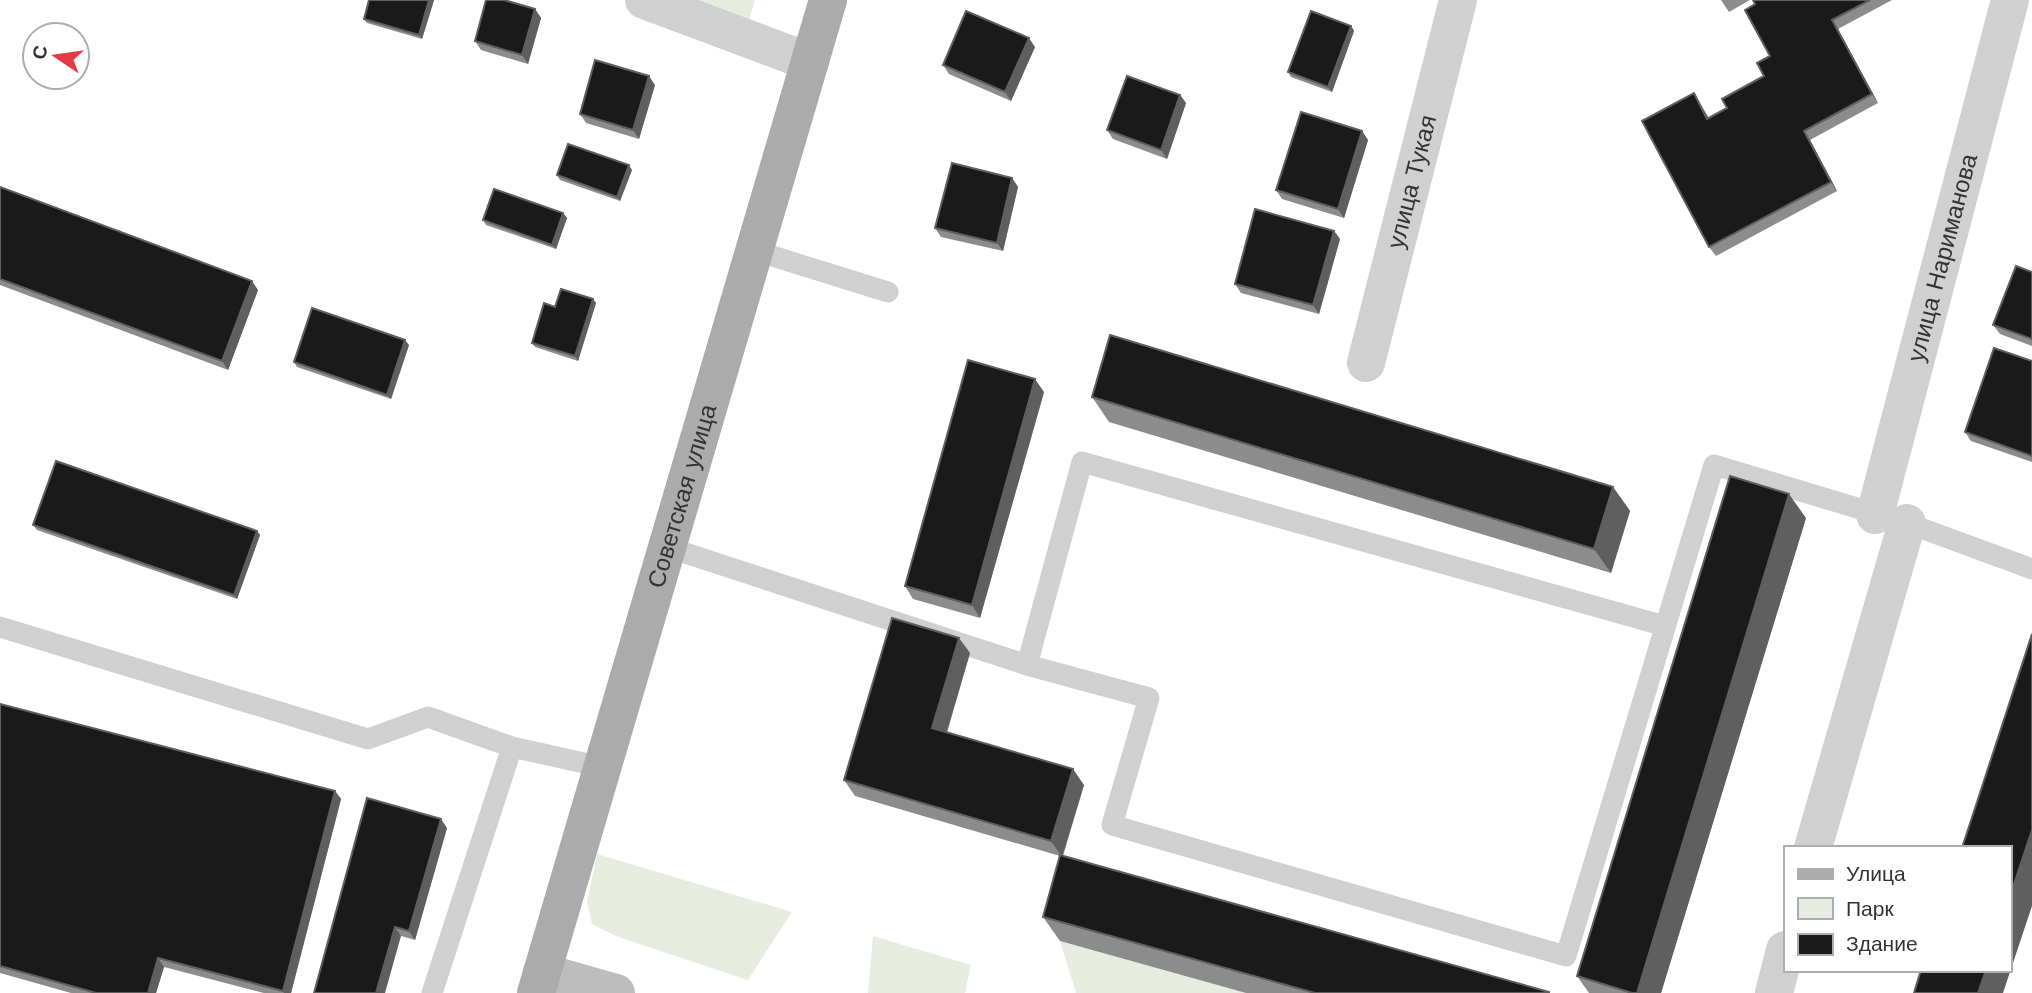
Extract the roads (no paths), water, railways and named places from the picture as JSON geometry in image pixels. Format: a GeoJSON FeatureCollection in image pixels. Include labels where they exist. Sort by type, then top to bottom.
{"type":"FeatureCollection","features":[{"type":"Feature","properties":{"kind":"main road","name":"Советская улица"},"geometry":{"type":"LineString","coordinates":[[539,982],[828,0]]}},
{"type":"Feature","properties":{"kind":"street"},"geometry":{"type":"LineString","coordinates":[[644,0],[810,62]]}},
{"type":"Feature","properties":{"kind":"street","name":"улица Тукая"},"geometry":{"type":"LineString","coordinates":[[1366,363],[1458,0]]}},
{"type":"Feature","properties":{"kind":"street","name":"улица Нариманова"},"geometry":{"type":"LineString","coordinates":[[1813,846],[2010,0]]}},
{"type":"Feature","properties":{"kind":"street"},"geometry":{"type":"LineString","coordinates":[[1774,993],[1784,954]]}},
{"type":"Feature","properties":{"kind":"street"},"geometry":{"type":"LineString","coordinates":[[539,982],[616,993]]}},
{"type":"Feature","properties":{"kind":"lane"},"geometry":{"type":"LineString","coordinates":[[756,251],[888,292]]}},
{"type":"Feature","properties":{"kind":"lane"},"geometry":{"type":"LineString","coordinates":[[1027,665],[1082,462],[1665,626]]}},
{"type":"Feature","properties":{"kind":"lane"},"geometry":{"type":"LineString","coordinates":[[667,547],[1027,665],[1149,698],[1112,825],[1566,956],[1714,465],[1891,519],[2032,569]]}},
{"type":"Feature","properties":{"kind":"lane"},"geometry":{"type":"LineString","coordinates":[[0,627],[368,739],[428,717],[512,747],[603,767]]}},
{"type":"Feature","properties":{"kind":"lane"},"geometry":{"type":"LineString","coordinates":[[432,993],[512,747]]}}]}
